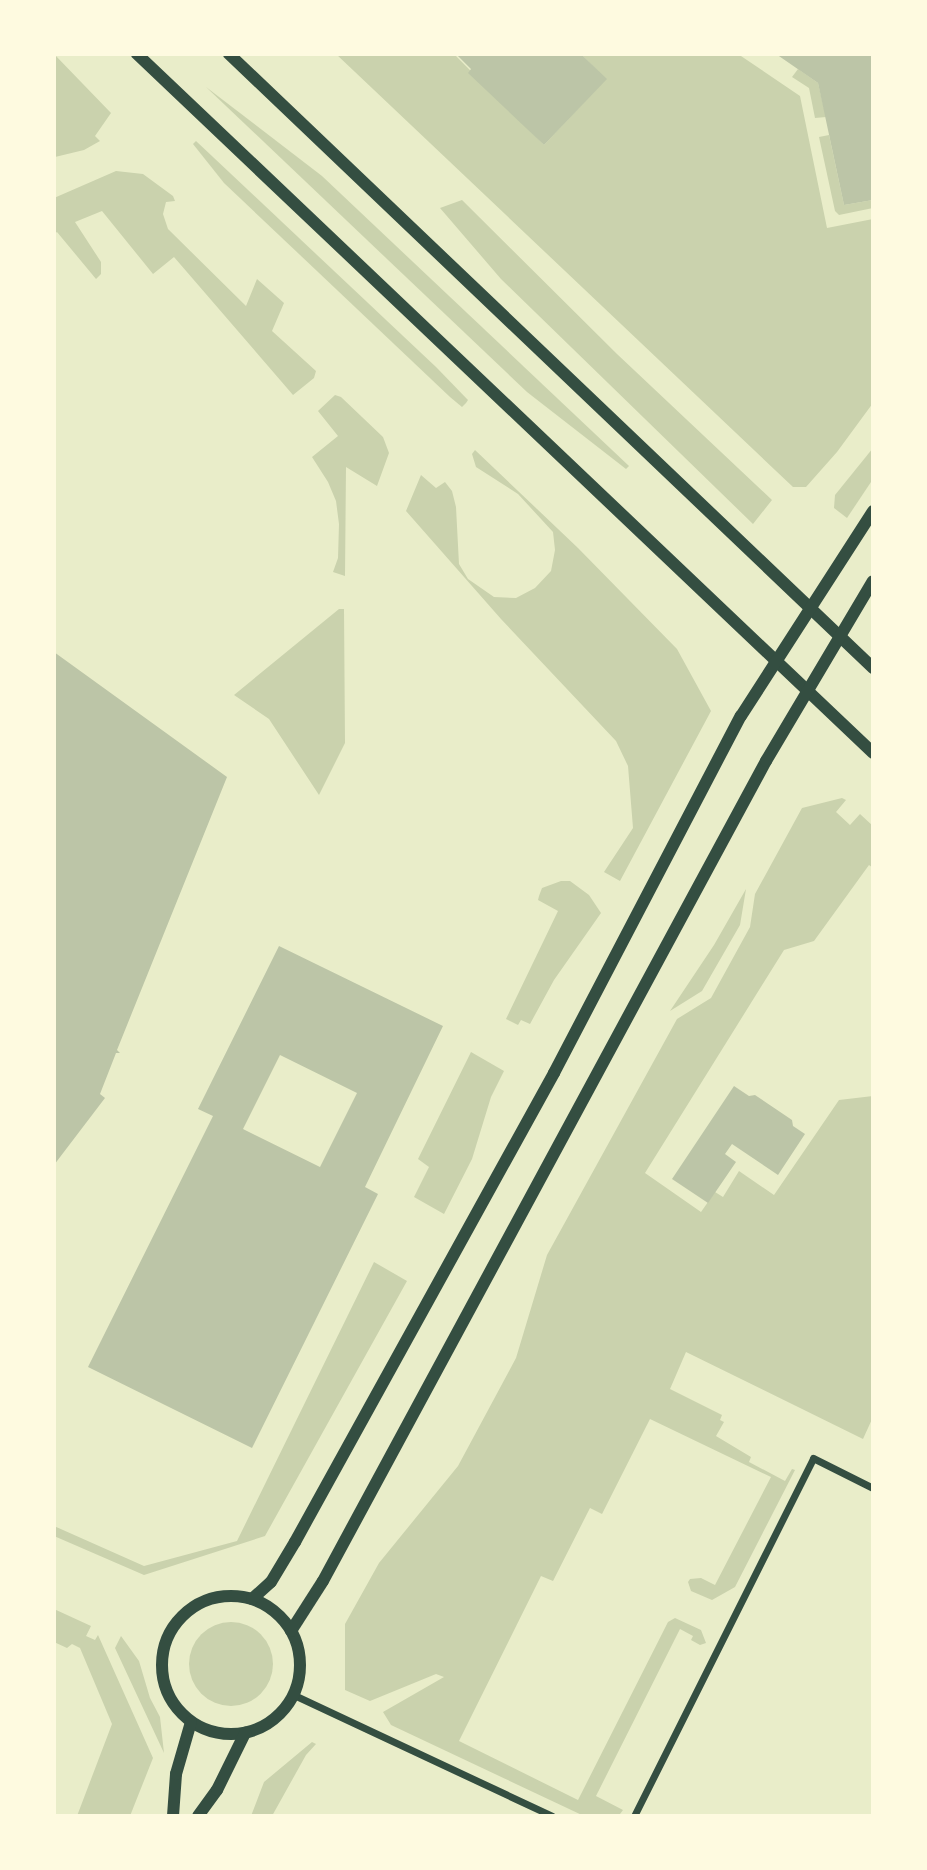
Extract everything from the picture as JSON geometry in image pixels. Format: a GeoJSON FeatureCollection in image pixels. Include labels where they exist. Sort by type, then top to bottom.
{"type":"FeatureCollection","features":[{"type":"Feature","properties":{"kind":"street"},"geometry":{"type":"LineString","coordinates":[[136,54],[873,753]]}},
{"type":"Feature","properties":{"kind":"street"},"geometry":{"type":"LineString","coordinates":[[229,54],[873,668]]}},
{"type":"Feature","properties":{"kind":"street"},"geometry":{"type":"LineString","coordinates":[[252,1599],[271,1582],[285,1560],[554,1073],[741,716],[808,607],[873,511]]}},
{"type":"Feature","properties":{"kind":"street"},"geometry":{"type":"LineString","coordinates":[[291,1631],[323,1581],[806,690],[873,581]]}},
{"type":"Feature","properties":{"kind":"street"},"geometry":{"type":"LineString","coordinates":[[634,1816],[813,1458],[873,1488]]}},
{"type":"Feature","properties":{"kind":"street"},"geometry":{"type":"LineString","coordinates":[[235,1596],[252,1599],[274,1612],[291,1631],[300,1663],[294,1695],[279,1715],[263,1727],[246,1733],[226,1734],[191,1721],[173,1701],[163,1676],[162,1658],[168,1636],[187,1612],[202,1602],[235,1596]]}},
{"type":"Feature","properties":{"kind":"street"},"geometry":{"type":"LineString","coordinates":[[294,1695],[552,1816]]}},
{"type":"Feature","properties":{"kind":"street"},"geometry":{"type":"LineString","coordinates":[[173,1816],[176,1774],[191,1721]]}},
{"type":"Feature","properties":{"kind":"street"},"geometry":{"type":"LineString","coordinates":[[198,1816],[217,1790],[246,1733]]}},
{"type":"Feature","properties":{"kind":"green space"},"geometry":{"type":"Polygon","coordinates":[[[54,54],[111,113],[95,136],[100,141],[84,150],[55,157],[54,54]]]}},
{"type":"Feature","properties":{"kind":"green space"},"geometry":{"type":"Polygon","coordinates":[[[336,54],[454,54],[544,145],[606,79],[581,54],[738,54],[800,96],[827,228],[873,219],[873,403],[837,452],[806,487],[793,487],[336,54]]]}},
{"type":"Feature","properties":{"kind":"green space"},"geometry":{"type":"Polygon","coordinates":[[[798,69],[818,83],[826,117],[815,118],[809,88],[792,77],[798,69]]]}},
{"type":"Feature","properties":{"kind":"green space"},"geometry":{"type":"Polygon","coordinates":[[[206,87],[322,176],[629,466],[626,469],[527,392],[206,87]]]}},
{"type":"Feature","properties":{"kind":"green space"},"geometry":{"type":"Polygon","coordinates":[[[829,135],[844,205],[873,200],[873,208],[839,215],[835,211],[819,137],[829,135]]]}},
{"type":"Feature","properties":{"kind":"green space"},"geometry":{"type":"Polygon","coordinates":[[[196,141],[436,367],[468,400],[466,403],[462,407],[450,397],[224,183],[193,144],[196,141]]]}},
{"type":"Feature","properties":{"kind":"green space"},"geometry":{"type":"Polygon","coordinates":[[[116,171],[143,174],[173,196],[175,201],[166,202],[163,214],[168,229],[246,306],[257,279],[284,303],[272,331],[316,371],[314,378],[293,395],[174,257],[153,274],[102,211],[75,222],[101,262],[101,274],[96,279],[57,232],[54,234],[54,198],[116,171]]]}},
{"type":"Feature","properties":{"kind":"green space"},"geometry":{"type":"Polygon","coordinates":[[[462,200],[617,354],[772,500],[753,524],[501,279],[440,208],[462,200]]]}},
{"type":"Feature","properties":{"kind":"green space"},"geometry":{"type":"Polygon","coordinates":[[[335,395],[341,397],[383,437],[389,453],[377,486],[346,467],[345,576],[333,572],[338,558],[339,524],[336,501],[312,457],[338,436],[318,411],[335,395]]]}},
{"type":"Feature","properties":{"kind":"green space"},"geometry":{"type":"Polygon","coordinates":[[[873,448],[873,479],[847,518],[834,508],[835,495],[873,448]]]}},
{"type":"Feature","properties":{"kind":"green space"},"geometry":{"type":"Polygon","coordinates":[[[475,450],[578,548],[677,649],[711,711],[620,881],[604,872],[633,828],[628,766],[616,741],[501,619],[406,511],[421,475],[436,488],[445,482],[452,491],[456,507],[459,564],[468,579],[494,597],[516,598],[535,588],[551,571],[555,550],[553,532],[518,494],[476,467],[472,454],[475,450]]]}},
{"type":"Feature","properties":{"kind":"green space"},"geometry":{"type":"Polygon","coordinates":[[[339,609],[344,609],[345,743],[319,795],[269,719],[234,695],[339,609]]]}},
{"type":"Feature","properties":{"kind":"green space"},"geometry":{"type":"Polygon","coordinates":[[[842,798],[846,800],[836,812],[850,825],[860,814],[873,826],[873,868],[869,865],[814,941],[784,950],[645,1173],[701,1212],[715,1192],[723,1197],[739,1171],[774,1195],[839,1100],[873,1096],[873,1417],[863,1439],[686,1352],[670,1389],[722,1415],[720,1420],[724,1422],[716,1436],[751,1457],[749,1462],[785,1481],[792,1469],[795,1470],[735,1587],[712,1600],[691,1591],[688,1582],[690,1579],[701,1578],[715,1585],[771,1477],[650,1419],[602,1514],[590,1508],[553,1581],[541,1576],[459,1741],[578,1800],[668,1622],[675,1618],[701,1630],[706,1643],[700,1645],[691,1640],[693,1636],[680,1629],[596,1796],[623,1810],[620,1814],[584,1816],[391,1725],[383,1712],[444,1677],[436,1674],[370,1701],[345,1690],[345,1624],[379,1563],[458,1466],[516,1358],[547,1255],[677,1019],[711,998],[750,927],[755,894],[802,808],[842,798]]]}},
{"type":"Feature","properties":{"kind":"green space"},"geometry":{"type":"Polygon","coordinates":[[[561,881],[570,881],[589,895],[601,913],[554,980],[530,1024],[521,1020],[518,1025],[506,1019],[558,911],[538,900],[539,896],[542,888],[561,881]]]}},
{"type":"Feature","properties":{"kind":"green space"},"geometry":{"type":"Polygon","coordinates":[[[746,889],[740,925],[702,991],[670,1011],[714,945],[746,889]]]}},
{"type":"Feature","properties":{"kind":"green space"},"geometry":{"type":"Polygon","coordinates":[[[471,1052],[504,1071],[491,1097],[472,1159],[444,1214],[414,1197],[429,1167],[418,1159],[471,1052]]]}},
{"type":"Feature","properties":{"kind":"green space"},"geometry":{"type":"Polygon","coordinates":[[[374,1262],[407,1281],[265,1536],[144,1575],[54,1536],[54,1526],[144,1566],[237,1541],[374,1262]]]}},
{"type":"Feature","properties":{"kind":"green space"},"geometry":{"type":"Polygon","coordinates":[[[54,1609],[91,1626],[86,1636],[95,1640],[98,1635],[153,1758],[130,1816],[77,1816],[112,1724],[80,1648],[72,1644],[67,1648],[54,1642],[54,1609]]]}},
{"type":"Feature","properties":{"kind":"green space"},"geometry":{"type":"Polygon","coordinates":[[[231,1622],[247,1625],[261,1634],[270,1648],[273,1664],[270,1680],[261,1694],[247,1703],[231,1706],[215,1703],[201,1694],[192,1680],[189,1664],[192,1648],[201,1634],[215,1625],[231,1622]]]}},
{"type":"Feature","properties":{"kind":"green space"},"geometry":{"type":"Polygon","coordinates":[[[121,1636],[139,1661],[150,1698],[160,1717],[164,1753],[115,1648],[121,1636]]]}},
{"type":"Feature","properties":{"kind":"green space"},"geometry":{"type":"Polygon","coordinates":[[[312,1742],[316,1744],[306,1755],[272,1816],[251,1816],[264,1782],[312,1742]]]}},
{"type":"Feature","properties":{"kind":"building"},"geometry":{"type":"Polygon","coordinates":[[[456,54],[581,54],[607,79],[544,145],[468,73],[471,69],[456,54]]]}},
{"type":"Feature","properties":{"kind":"building"},"geometry":{"type":"Polygon","coordinates":[[[776,54],[873,54],[873,200],[844,205],[818,83],[776,54]]]}},
{"type":"Feature","properties":{"kind":"building"},"geometry":{"type":"Polygon","coordinates":[[[54,652],[227,777],[117,1050],[120,1053],[116,1053],[100,1094],[105,1098],[54,1165],[54,652]]]}},
{"type":"Feature","properties":{"kind":"building"},"geometry":{"type":"Polygon","coordinates":[[[279,946],[443,1026],[365,1187],[378,1194],[252,1448],[88,1367],[213,1116],[198,1109],[279,946]],[[280,1055],[243,1129],[320,1167],[357,1093],[280,1055]]]}},
{"type":"Feature","properties":{"kind":"building"},"geometry":{"type":"Polygon","coordinates":[[[734,1086],[749,1096],[755,1095],[792,1120],[793,1126],[805,1134],[778,1175],[732,1144],[725,1154],[736,1162],[708,1203],[672,1179],[734,1086]]]}}]}
